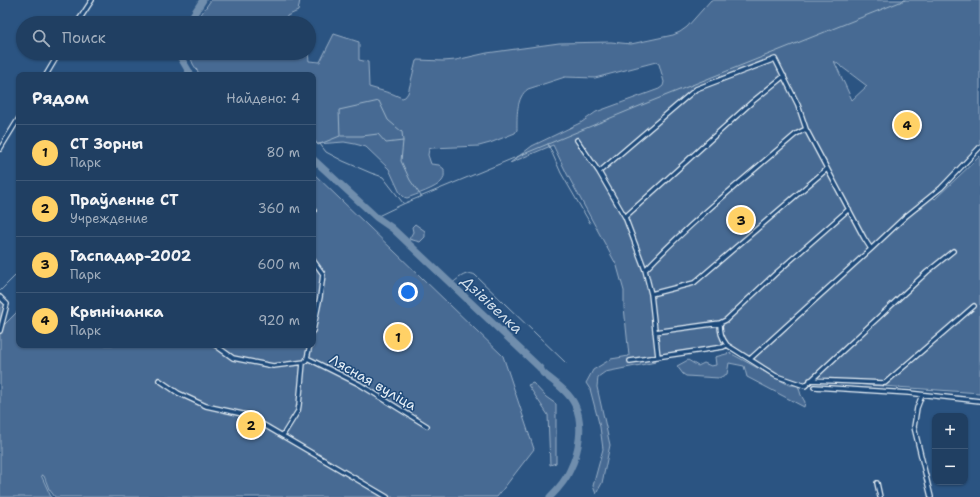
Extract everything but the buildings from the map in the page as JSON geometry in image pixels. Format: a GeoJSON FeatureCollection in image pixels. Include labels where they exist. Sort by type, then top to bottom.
{"type":"FeatureCollection","features":[{"type":"Feature","properties":{"kind":"street"},"geometry":{"type":"LineString","coordinates":[[82,16],[92,0]]}},
{"type":"Feature","properties":{"kind":"street"},"geometry":{"type":"LineString","coordinates":[[599,172],[696,89],[775,59],[798,105],[806,129],[871,249]]}},
{"type":"Feature","properties":{"kind":"street"},"geometry":{"type":"LineString","coordinates":[[48,72],[55,60]]}},
{"type":"Feature","properties":{"kind":"street"},"geometry":{"type":"LineString","coordinates":[[625,217],[752,102],[784,76]]}},
{"type":"Feature","properties":{"kind":"street"},"geometry":{"type":"LineString","coordinates":[[0,149],[16,123]]}},
{"type":"Feature","properties":{"kind":"street"},"geometry":{"type":"LineString","coordinates":[[645,270],[717,202],[796,134],[806,129]]}},
{"type":"Feature","properties":{"kind":"street"},"geometry":{"type":"LineString","coordinates":[[577,140],[599,172],[625,217],[645,270],[651,294],[658,357]]}},
{"type":"Feature","properties":{"kind":"street"},"geometry":{"type":"LineString","coordinates":[[750,359],[905,217],[940,188],[980,147]]}},
{"type":"Feature","properties":{"kind":"street"},"geometry":{"type":"LineString","coordinates":[[651,294],[694,283],[827,169]]}},
{"type":"Feature","properties":{"kind":"street"},"geometry":{"type":"LineString","coordinates":[[655,332],[720,323],[726,320],[849,208]]}},
{"type":"Feature","properties":{"kind":"street"},"geometry":{"type":"LineString","coordinates":[[720,323],[722,339],[727,345],[776,376],[805,386],[927,272],[953,251]]}},
{"type":"Feature","properties":{"kind":"street"},"geometry":{"type":"LineString","coordinates":[[316,264],[323,274],[316,316]]}},
{"type":"Feature","properties":{"kind":"street"},"geometry":{"type":"LineString","coordinates":[[0,297],[7,304],[0,331]]}},
{"type":"Feature","properties":{"kind":"street"},"geometry":{"type":"LineString","coordinates":[[810,380],[885,383],[974,306]]}},
{"type":"Feature","properties":{"kind":"street"},"geometry":{"type":"LineString","coordinates":[[630,361],[723,347],[727,345]]}},
{"type":"Feature","properties":{"kind":"street"},"geometry":{"type":"LineString","coordinates":[[219,348],[233,358],[273,366],[305,362],[309,348]]}},
{"type":"Feature","properties":{"kind":"street","name":"Лясная вуліца"},"geometry":{"type":"LineString","coordinates":[[307,358],[359,384],[427,426]]}},
{"type":"Feature","properties":{"kind":"street"},"geometry":{"type":"LineString","coordinates":[[282,435],[298,411],[300,405],[302,362]]}},
{"type":"Feature","properties":{"kind":"street"},"geometry":{"type":"LineString","coordinates":[[159,380],[178,393],[206,406],[247,415],[387,497]]}},
{"type":"Feature","properties":{"kind":"street"},"geometry":{"type":"LineString","coordinates":[[814,388],[909,393],[980,401]]}},
{"type":"Feature","properties":{"kind":"street"},"geometry":{"type":"LineString","coordinates":[[922,395],[917,408],[914,427],[932,497]]}},
{"type":"Feature","properties":{"kind":"street"},"geometry":{"type":"LineString","coordinates":[[877,483],[880,497]]}},
{"type":"Feature","properties":{"kind":"shaded area"},"geometry":{"type":"Polygon","coordinates":[[[211,0],[300,0],[298,11],[287,16],[200,16],[211,0]]]}},
{"type":"Feature","properties":{"kind":"shaded area"},"geometry":{"type":"Polygon","coordinates":[[[711,0],[980,0],[980,144],[931,195],[935,199],[980,156],[980,393],[826,382],[813,382],[807,388],[778,378],[722,345],[655,355],[656,362],[605,372],[598,377],[597,387],[610,445],[602,483],[596,494],[593,486],[603,449],[600,427],[590,389],[586,383],[593,370],[611,359],[629,356],[624,307],[624,291],[617,266],[553,145],[510,163],[532,146],[582,122],[596,112],[659,89],[663,86],[664,82],[659,64],[656,62],[595,78],[565,77],[528,89],[521,97],[519,102],[517,113],[517,130],[515,133],[479,146],[429,149],[428,155],[431,164],[439,165],[444,169],[443,180],[431,189],[407,198],[400,193],[389,169],[366,147],[344,142],[317,144],[316,72],[198,72],[192,60],[309,60],[320,62],[334,34],[359,42],[359,60],[368,62],[369,87],[402,98],[408,93],[416,61],[418,60],[456,60],[487,53],[559,43],[611,42],[631,44],[673,35],[687,27],[711,0]],[[834,61],[852,100],[867,86],[834,61]]]}},
{"type":"Feature","properties":{"kind":"shaded area"},"geometry":{"type":"Polygon","coordinates":[[[316,176],[503,356],[534,449],[497,497],[55,497],[49,489],[44,476],[41,475],[51,497],[0,497],[0,297],[7,304],[1,328],[16,313],[16,348],[316,348],[316,176]]]}},
{"type":"Feature","properties":{"kind":"shaded area"},"geometry":{"type":"Polygon","coordinates":[[[415,224],[425,231],[425,237],[420,242],[409,239],[413,232],[412,227],[415,224]]]}},
{"type":"Feature","properties":{"kind":"shaded area"},"geometry":{"type":"Polygon","coordinates":[[[730,353],[789,385],[798,385],[805,402],[804,407],[747,377],[744,366],[729,363],[727,374],[719,378],[686,376],[677,366],[688,360],[698,366],[704,363],[711,366],[716,365],[715,357],[730,353]]]}},
{"type":"Feature","properties":{"kind":"shaded area"},"geometry":{"type":"Polygon","coordinates":[[[533,383],[546,397],[556,404],[556,463],[550,465],[548,415],[528,385],[533,383]]]}},
{"type":"Feature","properties":{"kind":"waterway","name":"Дзівівелка"},"geometry":{"type":"LineString","coordinates":[[193,16],[203,0]]}},
{"type":"Feature","properties":{"kind":"waterway"},"geometry":{"type":"LineString","coordinates":[[376,217],[403,204],[642,105],[905,0]]}},
{"type":"Feature","properties":{"kind":"waterway","name":"Дзівівелка"},"geometry":{"type":"LineString","coordinates":[[182,60],[189,72]]}},
{"type":"Feature","properties":{"kind":"waterway"},"geometry":{"type":"LineString","coordinates":[[320,144],[340,136],[339,110],[379,101],[388,120],[402,132],[403,141],[401,161],[410,180],[421,196]]}},
{"type":"Feature","properties":{"kind":"waterway"},"geometry":{"type":"LineString","coordinates":[[341,136],[378,134],[386,143],[403,141]]}},
{"type":"Feature","properties":{"kind":"waterway"},"geometry":{"type":"LineString","coordinates":[[316,143],[318,145],[320,144],[326,152],[343,161],[383,177],[403,203]]}},
{"type":"Feature","properties":{"kind":"waterway"},"geometry":{"type":"LineString","coordinates":[[548,144],[561,173],[590,223]]}},
{"type":"Feature","properties":{"kind":"waterway","name":"Дзівівелка"},"geometry":{"type":"LineString","coordinates":[[316,162],[376,217],[392,228],[572,400],[578,413],[580,429],[578,447],[568,474],[562,484],[550,497]]}},
{"type":"Feature","properties":{"kind":"waterway"},"geometry":{"type":"LineString","coordinates":[[0,291],[16,275]]}},
{"type":"Feature","properties":{"kind":"waterway"},"geometry":{"type":"LineString","coordinates":[[451,284],[465,275],[475,275],[566,363]]}},
{"type":"Feature","properties":{"kind":"place","name":"Крынічанка"},"geometry":{"type":"Point","coordinates":[907,125]}},
{"type":"Feature","properties":{"kind":"place","name":"Гаспадар-2002"},"geometry":{"type":"Point","coordinates":[741,220]}},
{"type":"Feature","properties":{"kind":"place","name":"СТ Зорны"},"geometry":{"type":"Point","coordinates":[398,337]}},
{"type":"Feature","properties":{"kind":"place","name":"Праўленне СТ"},"geometry":{"type":"Point","coordinates":[251,425]}}]}
